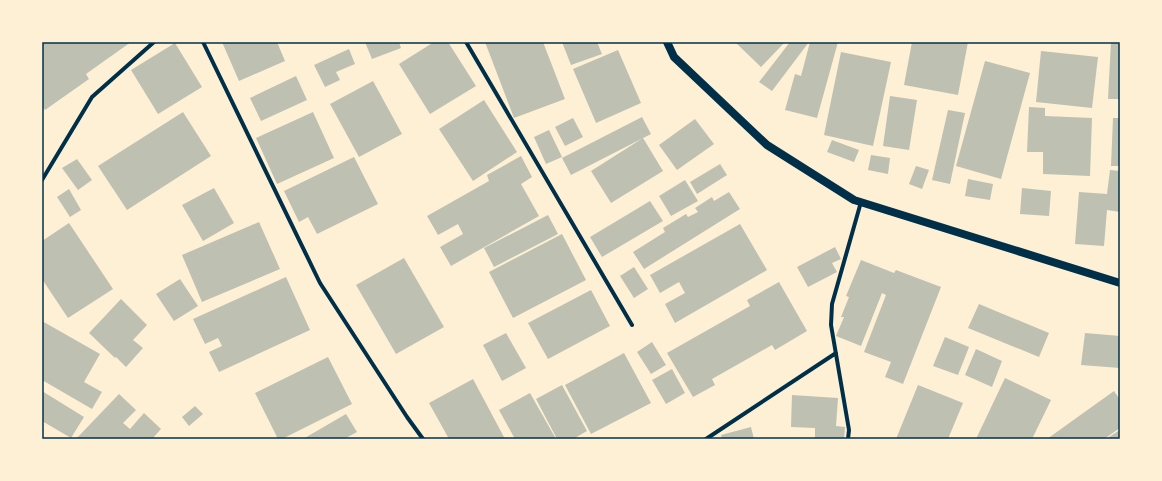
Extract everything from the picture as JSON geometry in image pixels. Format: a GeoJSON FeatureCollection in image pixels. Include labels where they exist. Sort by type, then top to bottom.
{"type":"FeatureCollection","features":[{"type":"Feature","properties":{"kind":"main road"},"geometry":{"type":"LineString","coordinates":[[667,42],[674,57],[768,145],[854,200],[1120,283]]}},
{"type":"Feature","properties":{"kind":"street"},"geometry":{"type":"LineString","coordinates":[[42,180],[92,96],[154,42]]}},
{"type":"Feature","properties":{"kind":"street"},"geometry":{"type":"LineString","coordinates":[[202,42],[320,283],[407,417],[423,439]]}},
{"type":"Feature","properties":{"kind":"street"},"geometry":{"type":"LineString","coordinates":[[466,42],[632,325]]}},
{"type":"Feature","properties":{"kind":"street"},"geometry":{"type":"LineString","coordinates":[[848,439],[849,430],[831,325],[832,304],[862,202]]}},
{"type":"Feature","properties":{"kind":"street"},"geometry":{"type":"LineString","coordinates":[[706,439],[836,353]]}},
{"type":"Feature","properties":{"kind":"building"},"geometry":{"type":"Polygon","coordinates":[[[42,42],[131,42],[86,74],[89,79],[45,110],[42,106],[42,42]]]}},
{"type":"Feature","properties":{"kind":"building"},"geometry":{"type":"Polygon","coordinates":[[[222,42],[277,42],[285,61],[239,81],[222,42]]]}},
{"type":"Feature","properties":{"kind":"building"},"geometry":{"type":"Polygon","coordinates":[[[365,42],[399,42],[401,48],[372,59],[365,42]]]}},
{"type":"Feature","properties":{"kind":"building"},"geometry":{"type":"Polygon","coordinates":[[[434,42],[448,42],[476,86],[430,114],[399,64],[434,42]]]}},
{"type":"Feature","properties":{"kind":"building"},"geometry":{"type":"Polygon","coordinates":[[[485,42],[543,42],[565,99],[514,118],[485,42]]]}},
{"type":"Feature","properties":{"kind":"building"},"geometry":{"type":"Polygon","coordinates":[[[562,42],[597,42],[602,54],[571,65],[562,42]]]}},
{"type":"Feature","properties":{"kind":"building"},"geometry":{"type":"Polygon","coordinates":[[[735,42],[785,42],[761,67],[735,42]]]}},
{"type":"Feature","properties":{"kind":"building"},"geometry":{"type":"Polygon","coordinates":[[[790,42],[809,42],[772,91],[759,82],[790,42]]]}},
{"type":"Feature","properties":{"kind":"building"},"geometry":{"type":"Polygon","coordinates":[[[810,42],[838,42],[817,118],[785,110],[795,74],[801,76],[810,42]]]}},
{"type":"Feature","properties":{"kind":"building"},"geometry":{"type":"Polygon","coordinates":[[[912,42],[968,42],[958,95],[904,85],[912,42]]]}},
{"type":"Feature","properties":{"kind":"building"},"geometry":{"type":"Polygon","coordinates":[[[1111,42],[1120,42],[1120,99],[1108,99],[1111,42]]]}},
{"type":"Feature","properties":{"kind":"building"},"geometry":{"type":"Polygon","coordinates":[[[175,43],[202,87],[158,114],[131,70],[175,43]]]}},
{"type":"Feature","properties":{"kind":"building"},"geometry":{"type":"Polygon","coordinates":[[[349,49],[355,64],[336,72],[340,80],[325,87],[314,65],[349,49]]]}},
{"type":"Feature","properties":{"kind":"building"},"geometry":{"type":"Polygon","coordinates":[[[618,50],[641,103],[596,123],[573,69],[618,50]]]}},
{"type":"Feature","properties":{"kind":"building"},"geometry":{"type":"Polygon","coordinates":[[[1041,51],[1098,57],[1092,108],[1036,102],[1041,51]]]}},
{"type":"Feature","properties":{"kind":"building"},"geometry":{"type":"Polygon","coordinates":[[[841,52],[891,62],[873,146],[824,135],[841,52]]]}},
{"type":"Feature","properties":{"kind":"building"},"geometry":{"type":"Polygon","coordinates":[[[985,61],[1030,73],[1001,179],[956,166],[985,61]]]}},
{"type":"Feature","properties":{"kind":"building"},"geometry":{"type":"Polygon","coordinates":[[[296,76],[307,100],[261,121],[250,98],[296,76]]]}},
{"type":"Feature","properties":{"kind":"building"},"geometry":{"type":"Polygon","coordinates":[[[373,81],[402,134],[359,157],[330,104],[373,81]]]}},
{"type":"Feature","properties":{"kind":"building"},"geometry":{"type":"Polygon","coordinates":[[[890,96],[917,100],[909,150],[883,146],[890,96]]]}},
{"type":"Feature","properties":{"kind":"building"},"geometry":{"type":"Polygon","coordinates":[[[484,100],[517,152],[473,181],[439,129],[484,100]]]}},
{"type":"Feature","properties":{"kind":"building"},"geometry":{"type":"Polygon","coordinates":[[[1029,107],[1045,108],[1045,116],[1092,118],[1090,176],[1043,174],[1043,152],[1027,152],[1029,107]]]}},
{"type":"Feature","properties":{"kind":"building"},"geometry":{"type":"Polygon","coordinates":[[[948,110],[965,113],[950,184],[932,180],[948,110]]]}},
{"type":"Feature","properties":{"kind":"building"},"geometry":{"type":"Polygon","coordinates":[[[183,112],[211,156],[127,210],[98,166],[183,112]]]}},
{"type":"Feature","properties":{"kind":"building"},"geometry":{"type":"Polygon","coordinates":[[[313,112],[334,158],[277,184],[256,138],[313,112]]]}},
{"type":"Feature","properties":{"kind":"building"},"geometry":{"type":"Polygon","coordinates":[[[642,117],[651,134],[571,175],[562,158],[642,117]]]}},
{"type":"Feature","properties":{"kind":"building"},"geometry":{"type":"Polygon","coordinates":[[[573,118],[583,137],[565,146],[555,127],[573,118]]]}},
{"type":"Feature","properties":{"kind":"building"},"geometry":{"type":"Polygon","coordinates":[[[1113,118],[1120,118],[1120,166],[1111,166],[1113,118]]]}},
{"type":"Feature","properties":{"kind":"building"},"geometry":{"type":"Polygon","coordinates":[[[695,119],[714,144],[677,170],[659,145],[695,119]]]}},
{"type":"Feature","properties":{"kind":"building"},"geometry":{"type":"Polygon","coordinates":[[[549,130],[562,157],[546,164],[534,137],[549,130]]]}},
{"type":"Feature","properties":{"kind":"building"},"geometry":{"type":"Polygon","coordinates":[[[643,138],[663,171],[611,203],[591,171],[643,138]]]}},
{"type":"Feature","properties":{"kind":"building"},"geometry":{"type":"Polygon","coordinates":[[[832,140],[859,150],[854,162],[827,152],[832,140]]]}},
{"type":"Feature","properties":{"kind":"building"},"geometry":{"type":"Polygon","coordinates":[[[871,155],[890,158],[888,174],[868,170],[871,155]]]}},
{"type":"Feature","properties":{"kind":"building"},"geometry":{"type":"Polygon","coordinates":[[[521,156],[532,177],[521,184],[539,216],[451,266],[440,247],[463,234],[458,224],[438,235],[427,216],[489,181],[487,175],[521,156]]]}},
{"type":"Feature","properties":{"kind":"building"},"geometry":{"type":"Polygon","coordinates":[[[354,157],[378,204],[317,234],[308,217],[299,222],[284,191],[354,157]]]}},
{"type":"Feature","properties":{"kind":"building"},"geometry":{"type":"Polygon","coordinates":[[[77,159],[92,180],[78,190],[62,168],[77,159]]]}},
{"type":"Feature","properties":{"kind":"building"},"geometry":{"type":"Polygon","coordinates":[[[720,164],[727,175],[697,194],[690,182],[720,164]]]}},
{"type":"Feature","properties":{"kind":"building"},"geometry":{"type":"Polygon","coordinates":[[[916,166],[929,170],[922,189],[909,184],[916,166]]]}},
{"type":"Feature","properties":{"kind":"building"},"geometry":{"type":"Polygon","coordinates":[[[1110,170],[1120,171],[1120,212],[1107,210],[1104,246],[1075,244],[1079,192],[1107,194],[1110,170]]]}},
{"type":"Feature","properties":{"kind":"building"},"geometry":{"type":"Polygon","coordinates":[[[968,179],[993,184],[990,200],[965,196],[968,179]]]}},
{"type":"Feature","properties":{"kind":"building"},"geometry":{"type":"Polygon","coordinates":[[[685,180],[698,201],[671,216],[659,196],[685,180]]]}},
{"type":"Feature","properties":{"kind":"building"},"geometry":{"type":"Polygon","coordinates":[[[214,188],[234,223],[203,241],[182,205],[214,188]]]}},
{"type":"Feature","properties":{"kind":"building"},"geometry":{"type":"Polygon","coordinates":[[[1022,188],[1051,191],[1049,216],[1020,214],[1022,188]]]}},
{"type":"Feature","properties":{"kind":"building"},"geometry":{"type":"Polygon","coordinates":[[[69,189],[81,210],[70,217],[57,197],[69,189]]]}},
{"type":"Feature","properties":{"kind":"building"},"geometry":{"type":"Polygon","coordinates":[[[729,192],[740,209],[644,269],[633,252],[665,232],[663,228],[686,214],[688,217],[698,212],[695,208],[712,197],[714,201],[729,192]]]}},
{"type":"Feature","properties":{"kind":"building"},"geometry":{"type":"Polygon","coordinates":[[[650,201],[663,221],[602,257],[590,237],[650,201]]]}},
{"type":"Feature","properties":{"kind":"building"},"geometry":{"type":"Polygon","coordinates":[[[548,215],[558,234],[494,267],[484,248],[548,215]]]}},
{"type":"Feature","properties":{"kind":"building"},"geometry":{"type":"Polygon","coordinates":[[[259,222],[280,269],[202,302],[182,255],[259,222]]]}},
{"type":"Feature","properties":{"kind":"building"},"geometry":{"type":"Polygon","coordinates":[[[69,223],[113,289],[68,318],[42,279],[42,241],[69,223]]]}},
{"type":"Feature","properties":{"kind":"building"},"geometry":{"type":"Polygon","coordinates":[[[740,224],[767,270],[675,323],[665,304],[685,293],[679,282],[660,293],[650,275],[740,224]]]}},
{"type":"Feature","properties":{"kind":"building"},"geometry":{"type":"Polygon","coordinates":[[[562,234],[586,280],[513,318],[489,272],[562,234]]]}},
{"type":"Feature","properties":{"kind":"building"},"geometry":{"type":"Polygon","coordinates":[[[835,247],[841,259],[832,263],[837,272],[808,287],[797,267],[835,247]]]}},
{"type":"Feature","properties":{"kind":"building"},"geometry":{"type":"Polygon","coordinates":[[[404,258],[444,327],[396,354],[356,285],[404,258]]]}},
{"type":"Feature","properties":{"kind":"building"},"geometry":{"type":"Polygon","coordinates":[[[861,260],[894,273],[896,270],[941,287],[903,384],[885,377],[891,362],[864,352],[886,295],[882,293],[861,346],[836,336],[844,317],[841,317],[849,297],[846,296],[861,260]]]}},
{"type":"Feature","properties":{"kind":"building"},"geometry":{"type":"Polygon","coordinates":[[[634,267],[648,289],[634,298],[620,276],[634,267]]]}},
{"type":"Feature","properties":{"kind":"building"},"geometry":{"type":"Polygon","coordinates":[[[286,277],[310,330],[219,372],[209,352],[222,346],[218,338],[205,344],[193,319],[286,277]]]}},
{"type":"Feature","properties":{"kind":"building"},"geometry":{"type":"Polygon","coordinates":[[[180,279],[198,306],[174,321],[156,294],[180,279]]]}},
{"type":"Feature","properties":{"kind":"building"},"geometry":{"type":"Polygon","coordinates":[[[779,282],[807,331],[775,350],[772,345],[712,379],[715,385],[693,397],[667,353],[750,306],[747,300],[779,282]]]}},
{"type":"Feature","properties":{"kind":"building"},"geometry":{"type":"Polygon","coordinates":[[[591,290],[610,326],[548,359],[528,323],[591,290]]]}},
{"type":"Feature","properties":{"kind":"building"},"geometry":{"type":"Polygon","coordinates":[[[121,299],[147,325],[133,340],[143,348],[126,367],[89,333],[121,299]]]}},
{"type":"Feature","properties":{"kind":"building"},"geometry":{"type":"Polygon","coordinates":[[[979,304],[1049,333],[1039,357],[968,328],[979,304]]]}},
{"type":"Feature","properties":{"kind":"building"},"geometry":{"type":"Polygon","coordinates":[[[42,321],[100,354],[84,382],[102,392],[92,409],[42,380],[42,321]]]}},
{"type":"Feature","properties":{"kind":"building"},"geometry":{"type":"Polygon","coordinates":[[[506,333],[526,368],[502,381],[483,345],[506,333]]]}},
{"type":"Feature","properties":{"kind":"building"},"geometry":{"type":"Polygon","coordinates":[[[1085,333],[1120,336],[1120,368],[1081,365],[1085,333]]]}},
{"type":"Feature","properties":{"kind":"building"},"geometry":{"type":"Polygon","coordinates":[[[945,337],[969,347],[958,375],[933,366],[945,337]]]}},
{"type":"Feature","properties":{"kind":"building"},"geometry":{"type":"Polygon","coordinates":[[[652,342],[666,365],[651,374],[637,352],[652,342]]]}},
{"type":"Feature","properties":{"kind":"building"},"geometry":{"type":"Polygon","coordinates":[[[976,349],[1002,361],[992,387],[965,375],[976,349]]]}},
{"type":"Feature","properties":{"kind":"building"},"geometry":{"type":"Polygon","coordinates":[[[624,353],[651,403],[591,434],[565,385],[624,353]]]}},
{"type":"Feature","properties":{"kind":"building"},"geometry":{"type":"Polygon","coordinates":[[[328,357],[352,404],[282,439],[278,439],[255,393],[328,357]]]}},
{"type":"Feature","properties":{"kind":"building"},"geometry":{"type":"Polygon","coordinates":[[[672,369],[685,393],[666,404],[652,380],[672,369]]]}},
{"type":"Feature","properties":{"kind":"building"},"geometry":{"type":"Polygon","coordinates":[[[1005,378],[1051,400],[1032,439],[976,439],[1005,378]]]}},
{"type":"Feature","properties":{"kind":"building"},"geometry":{"type":"Polygon","coordinates":[[[473,379],[505,439],[449,439],[429,403],[473,379]]]}},
{"type":"Feature","properties":{"kind":"building"},"geometry":{"type":"Polygon","coordinates":[[[562,385],[587,431],[573,439],[557,439],[536,399],[562,385]]]}},
{"type":"Feature","properties":{"kind":"building"},"geometry":{"type":"Polygon","coordinates":[[[918,385],[963,403],[948,439],[896,439],[918,385]]]}},
{"type":"Feature","properties":{"kind":"building"},"geometry":{"type":"Polygon","coordinates":[[[42,391],[84,417],[71,438],[42,421],[42,391]]]}},
{"type":"Feature","properties":{"kind":"building"},"geometry":{"type":"Polygon","coordinates":[[[1114,391],[1120,400],[1120,428],[1104,439],[1047,439],[1114,391]]]}},
{"type":"Feature","properties":{"kind":"building"},"geometry":{"type":"Polygon","coordinates":[[[530,393],[556,439],[515,439],[499,410],[530,393]]]}},
{"type":"Feature","properties":{"kind":"building"},"geometry":{"type":"Polygon","coordinates":[[[119,394],[136,410],[123,423],[130,429],[144,413],[161,429],[152,439],[76,439],[119,394]]]}},
{"type":"Feature","properties":{"kind":"building"},"geometry":{"type":"Polygon","coordinates":[[[792,395],[838,398],[836,426],[845,427],[844,439],[815,439],[815,428],[791,427],[792,395]]]}},
{"type":"Feature","properties":{"kind":"building"},"geometry":{"type":"Polygon","coordinates":[[[195,406],[203,414],[189,426],[182,417],[195,406]]]}},
{"type":"Feature","properties":{"kind":"building"},"geometry":{"type":"Polygon","coordinates":[[[346,414],[357,432],[344,439],[303,439],[346,414]]]}},
{"type":"Feature","properties":{"kind":"building"},"geometry":{"type":"Polygon","coordinates":[[[751,427],[754,439],[722,439],[721,435],[751,427]]]}},
{"type":"Feature","properties":{"kind":"building"},"geometry":{"type":"Polygon","coordinates":[[[1120,430],[1120,439],[1110,439],[1109,437],[1120,430]]]}}]}
